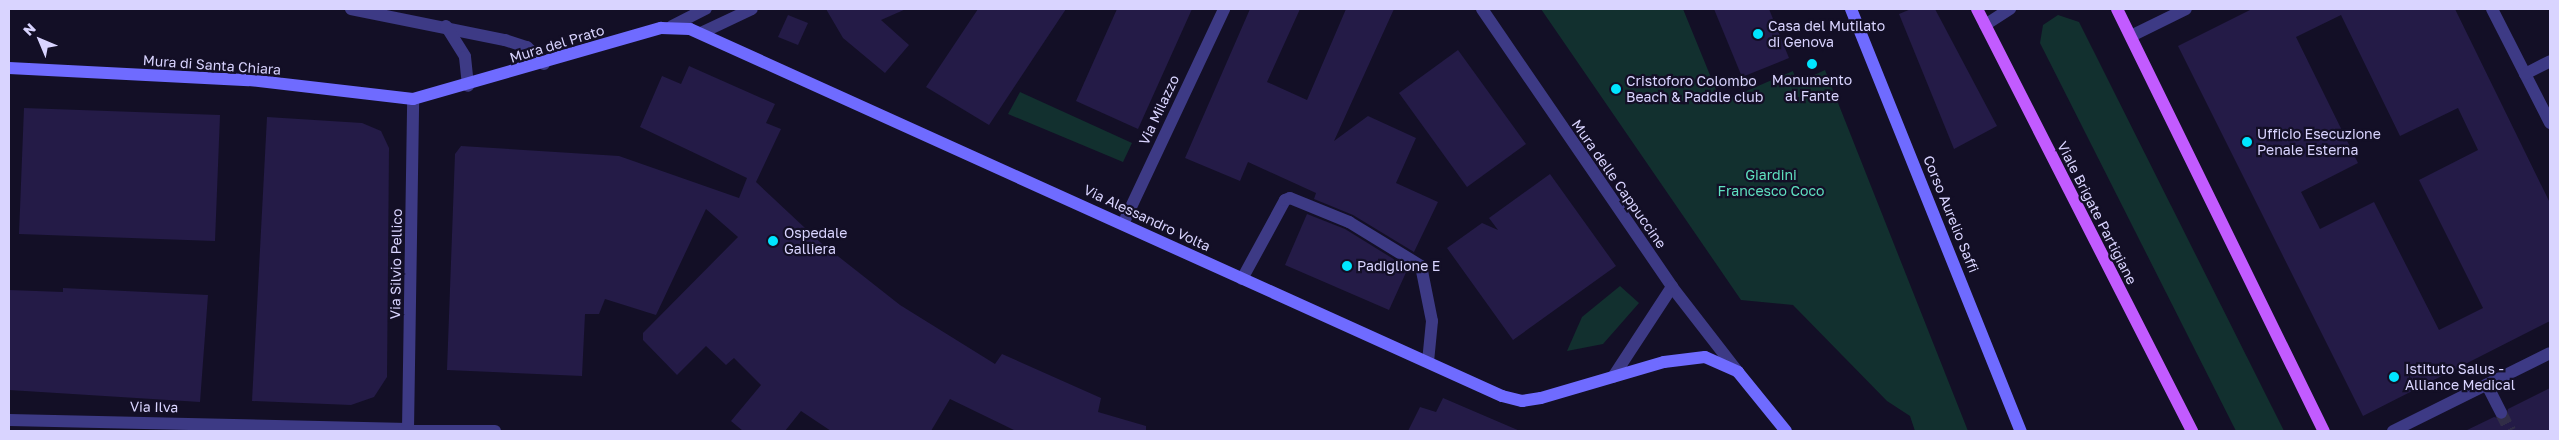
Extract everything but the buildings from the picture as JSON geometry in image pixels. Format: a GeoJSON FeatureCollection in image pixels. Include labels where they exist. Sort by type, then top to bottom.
{"type":"FeatureCollection","features":[{"type":"Feature","properties":{"kind":"main road","name":"Viale Brigate Partigiane"},"geometry":{"type":"LineString","coordinates":[[1977,9],[2192,431]]}},
{"type":"Feature","properties":{"kind":"main road"},"geometry":{"type":"LineString","coordinates":[[2117,9],[2324,431]]}},
{"type":"Feature","properties":{"kind":"street"},"geometry":{"type":"LineString","coordinates":[[351,9],[446,26],[527,47],[544,64]]}},
{"type":"Feature","properties":{"kind":"street","name":"Mura del Prato"},"geometry":{"type":"LineString","coordinates":[[413,99],[468,86],[672,26],[706,9]]}},
{"type":"Feature","properties":{"kind":"street"},"geometry":{"type":"LineString","coordinates":[[701,33],[752,9]]}},
{"type":"Feature","properties":{"kind":"street","name":"Via Milazzo"},"geometry":{"type":"LineString","coordinates":[[1123,224],[1224,9]]}},
{"type":"Feature","properties":{"kind":"street","name":"Mura delle Cappuccine"},"geometry":{"type":"LineString","coordinates":[[1482,9],[1672,287],[1786,431]]}},
{"type":"Feature","properties":{"kind":"street","name":"Corso Aurelio Saffi"},"geometry":{"type":"LineString","coordinates":[[1851,9],[2021,431]]}},
{"type":"Feature","properties":{"kind":"street"},"geometry":{"type":"LineString","coordinates":[[1985,25],[2010,9]]}},
{"type":"Feature","properties":{"kind":"street"},"geometry":{"type":"LineString","coordinates":[[2131,36],[2186,9]]}},
{"type":"Feature","properties":{"kind":"street"},"geometry":{"type":"LineString","coordinates":[[2492,9],[2550,123]]}},
{"type":"Feature","properties":{"kind":"street"},"geometry":{"type":"LineString","coordinates":[[446,26],[465,58],[468,86]]}},
{"type":"Feature","properties":{"kind":"street","name":"Via Alessandro Volta"},"geometry":{"type":"LineString","coordinates":[[672,26],[701,33],[1242,279],[1428,362],[1522,401],[1664,362]]}},
{"type":"Feature","properties":{"kind":"street"},"geometry":{"type":"LineString","coordinates":[[2525,74],[2550,62]]}},
{"type":"Feature","properties":{"kind":"street","name":"Mura di Santa Chiara"},"geometry":{"type":"LineString","coordinates":[[9,68],[248,80],[413,99]]}},
{"type":"Feature","properties":{"kind":"street","name":"Via Silvio Pellico"},"geometry":{"type":"LineString","coordinates":[[407,431],[413,99]]}},
{"type":"Feature","properties":{"kind":"street"},"geometry":{"type":"LineString","coordinates":[[1242,279],[1285,200],[1290,198],[1349,222],[1421,266],[1432,322],[1428,362]]}},
{"type":"Feature","properties":{"kind":"street"},"geometry":{"type":"LineString","coordinates":[[1614,377],[1672,287]]}},
{"type":"Feature","properties":{"kind":"street"},"geometry":{"type":"LineString","coordinates":[[2393,431],[2550,353]]}},
{"type":"Feature","properties":{"kind":"street","name":"Mura delle Cappuccine"},"geometry":{"type":"LineString","coordinates":[[1664,362],[1705,357],[1738,372]]}},
{"type":"Feature","properties":{"kind":"street"},"geometry":{"type":"LineString","coordinates":[[2487,384],[2501,413]]}},
{"type":"Feature","properties":{"kind":"street","name":"Via Ilva"},"geometry":{"type":"LineString","coordinates":[[9,420],[301,429],[495,431]]}},
{"type":"Feature","properties":{"kind":"green space","name":"Giardini Francesco Coco"},"geometry":{"type":"Polygon","coordinates":[[[1541,9],[1683,9],[1721,102],[1793,71],[1797,83],[1825,70],[1968,431],[1915,431],[1910,416],[1887,401],[1793,305],[1741,300],[1541,9]]]}},
{"type":"Feature","properties":{"kind":"green space"},"geometry":{"type":"Polygon","coordinates":[[[2058,15],[2079,22],[2284,431],[2236,431],[2040,43],[2043,25],[2058,15]]]}},
{"type":"Feature","properties":{"kind":"green space"},"geometry":{"type":"Polygon","coordinates":[[[1020,92],[1132,143],[1123,162],[1008,114],[1020,92]]]}},
{"type":"Feature","properties":{"kind":"green space"},"geometry":{"type":"Polygon","coordinates":[[[1620,286],[1639,303],[1603,344],[1567,351],[1582,317],[1620,286]]]}},
{"type":"Feature","properties":{"kind":"tunnel"},"geometry":{"type":"LineString","coordinates":[[2501,413],[2510,431]]}},
{"type":"Feature","properties":{"kind":"place","name":"Casa del Mutilato di Genova"},"geometry":{"type":"Point","coordinates":[1758,34]}},
{"type":"Feature","properties":{"kind":"place","name":"Monumento al Fante"},"geometry":{"type":"Point","coordinates":[1812,64]}},
{"type":"Feature","properties":{"kind":"place","name":"Cristoforo Colombo Beach & Paddle club"},"geometry":{"type":"Point","coordinates":[1616,89]}},
{"type":"Feature","properties":{"kind":"place","name":"Ufficio Esecuzione Penale Esterna"},"geometry":{"type":"Point","coordinates":[2247,142]}},
{"type":"Feature","properties":{"kind":"place","name":"Ospedale Galliera"},"geometry":{"type":"Point","coordinates":[773,241]}},
{"type":"Feature","properties":{"kind":"place","name":"Padiglione E"},"geometry":{"type":"Point","coordinates":[1347,266]}},
{"type":"Feature","properties":{"kind":"place","name":"Istituto Salus - Alliance Medical"},"geometry":{"type":"Point","coordinates":[2394,377]}}]}
